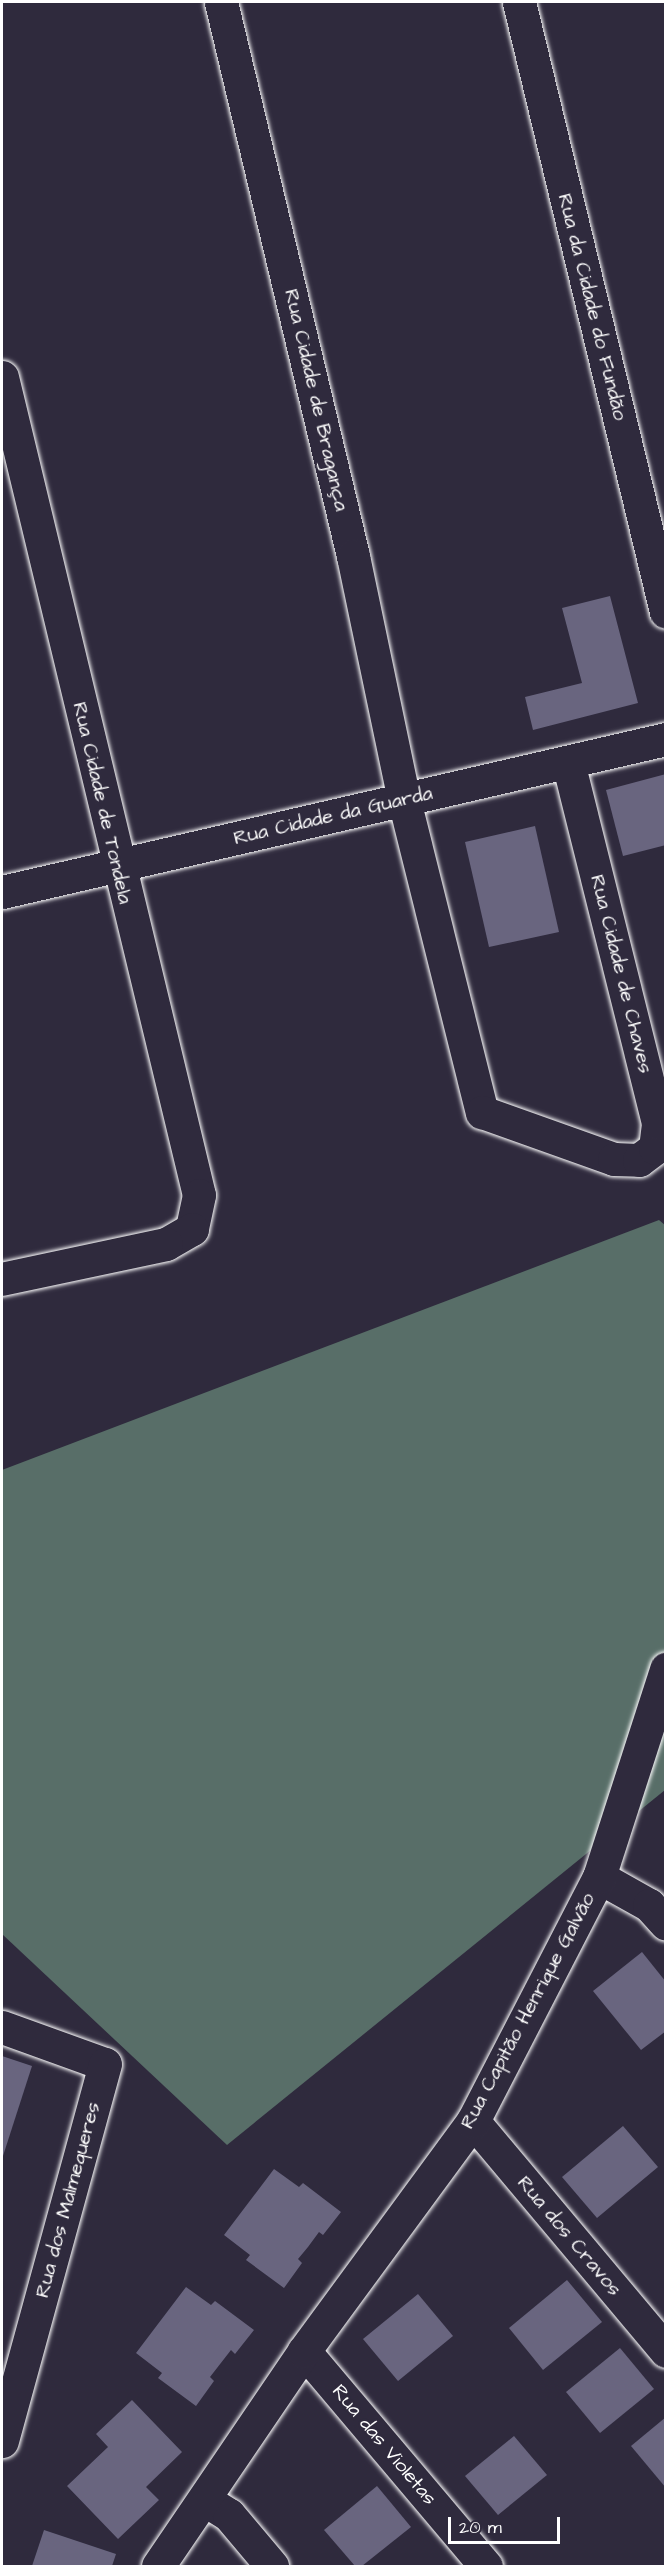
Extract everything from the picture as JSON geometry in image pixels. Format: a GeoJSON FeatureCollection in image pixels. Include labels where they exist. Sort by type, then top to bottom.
{"type":"FeatureCollection","features":[{"type":"Feature","properties":{"kind":"street","name":"Rua Cidade de Bragança"},"geometry":{"type":"LineString","coordinates":[[221,2],[353,556],[404,800]]}},
{"type":"Feature","properties":{"kind":"street","name":"Rua da Cidade do Fundão"},"geometry":{"type":"LineString","coordinates":[[519,2],[666,612]]}},
{"type":"Feature","properties":{"kind":"street","name":"Rua Cidade de Tondela"},"geometry":{"type":"LineString","coordinates":[[2,376],[116,864],[199,1195],[192,1229],[166,1244],[2,1280]]}},
{"type":"Feature","properties":{"kind":"street","name":"Rua Cidade da Guarda"},"geometry":{"type":"LineString","coordinates":[[2,892],[666,739]]}},
{"type":"Feature","properties":{"kind":"street","name":"Rua Cidade de Chaves"},"geometry":{"type":"LineString","coordinates":[[404,800],[482,1112],[614,1159],[639,1160],[656,1148],[658,1123],[568,762]]}},
{"type":"Feature","properties":{"kind":"street","name":"Rua Capitão Henrique Galvão"},"geometry":{"type":"LineString","coordinates":[[158,2566],[205,2500],[304,2350],[473,2121],[599,1877],[666,1669]]}},
{"type":"Feature","properties":{"kind":"street"},"geometry":{"type":"LineString","coordinates":[[599,1877],[649,1905],[666,1924]]}},
{"type":"Feature","properties":{"kind":"street","name":"Rua dos Malmequeres"},"geometry":{"type":"LineString","coordinates":[[2,2027],[105,2064],[2,2441]]}},
{"type":"Feature","properties":{"kind":"street","name":"Rua dos Cravos"},"geometry":{"type":"LineString","coordinates":[[473,2121],[666,2351]]}},
{"type":"Feature","properties":{"kind":"street","name":"Rua das Violetas"},"geometry":{"type":"LineString","coordinates":[[304,2350],[486,2566]]}},
{"type":"Feature","properties":{"kind":"street"},"geometry":{"type":"LineString","coordinates":[[205,2500],[229,2515],[272,2566]]}},
{"type":"Feature","properties":{"kind":"green space"},"geometry":{"type":"Polygon","coordinates":[[[659,1220],[666,1226],[665,1790],[227,2145],[2,1934],[2,1470],[659,1220]]]}},
{"type":"Feature","properties":{"kind":"building"},"geometry":{"type":"Polygon","coordinates":[[[610,596],[638,703],[533,730],[525,697],[582,683],[562,608],[610,596]]]}},
{"type":"Feature","properties":{"kind":"building"},"geometry":{"type":"Polygon","coordinates":[[[666,774],[666,845],[623,856],[606,790],[666,774]]]}},
{"type":"Feature","properties":{"kind":"building"},"geometry":{"type":"Polygon","coordinates":[[[535,826],[559,932],[489,947],[465,842],[535,826]]]}},
{"type":"Feature","properties":{"kind":"building"},"geometry":{"type":"Polygon","coordinates":[[[642,1952],[666,1982],[666,2031],[641,2050],[593,1991],[642,1952]]]}},
{"type":"Feature","properties":{"kind":"building"},"geometry":{"type":"Polygon","coordinates":[[[2,2056],[32,2066],[2,2159],[2,2056]]]}},
{"type":"Feature","properties":{"kind":"building"},"geometry":{"type":"Polygon","coordinates":[[[623,2126],[658,2167],[597,2218],[562,2177],[623,2126]]]}},
{"type":"Feature","properties":{"kind":"building"},"geometry":{"type":"Polygon","coordinates":[[[274,2169],[299,2187],[303,2183],[341,2212],[323,2235],[319,2232],[298,2259],[302,2263],[284,2288],[246,2260],[250,2255],[224,2235],[274,2169]]]}},
{"type":"Feature","properties":{"kind":"building"},"geometry":{"type":"Polygon","coordinates":[[[567,2280],[602,2322],[543,2370],[509,2328],[567,2280]]]}},
{"type":"Feature","properties":{"kind":"building"},"geometry":{"type":"Polygon","coordinates":[[[186,2287],[211,2305],[215,2301],[254,2330],[235,2354],[231,2350],[210,2377],[214,2381],[196,2406],[158,2378],[162,2373],[136,2353],[186,2287]]]}},
{"type":"Feature","properties":{"kind":"building"},"geometry":{"type":"Polygon","coordinates":[[[418,2294],[453,2336],[398,2381],[363,2339],[418,2294]]]}},
{"type":"Feature","properties":{"kind":"building"},"geometry":{"type":"Polygon","coordinates":[[[620,2348],[654,2389],[600,2433],[566,2392],[620,2348]]]}},
{"type":"Feature","properties":{"kind":"building"},"geometry":{"type":"Polygon","coordinates":[[[132,2400],[182,2452],[146,2487],[159,2500],[118,2539],[67,2486],[108,2447],[96,2434],[132,2400]]]}},
{"type":"Feature","properties":{"kind":"building"},"geometry":{"type":"Polygon","coordinates":[[[666,2417],[666,2488],[631,2446],[666,2417]]]}},
{"type":"Feature","properties":{"kind":"building"},"geometry":{"type":"Polygon","coordinates":[[[514,2436],[547,2475],[498,2515],[465,2476],[514,2436]]]}},
{"type":"Feature","properties":{"kind":"building"},"geometry":{"type":"Polygon","coordinates":[[[377,2486],[411,2527],[362,2566],[355,2566],[324,2530],[377,2486]]]}},
{"type":"Feature","properties":{"kind":"building"},"geometry":{"type":"Polygon","coordinates":[[[44,2530],[116,2554],[112,2566],[32,2566],[44,2530]]]}}]}
